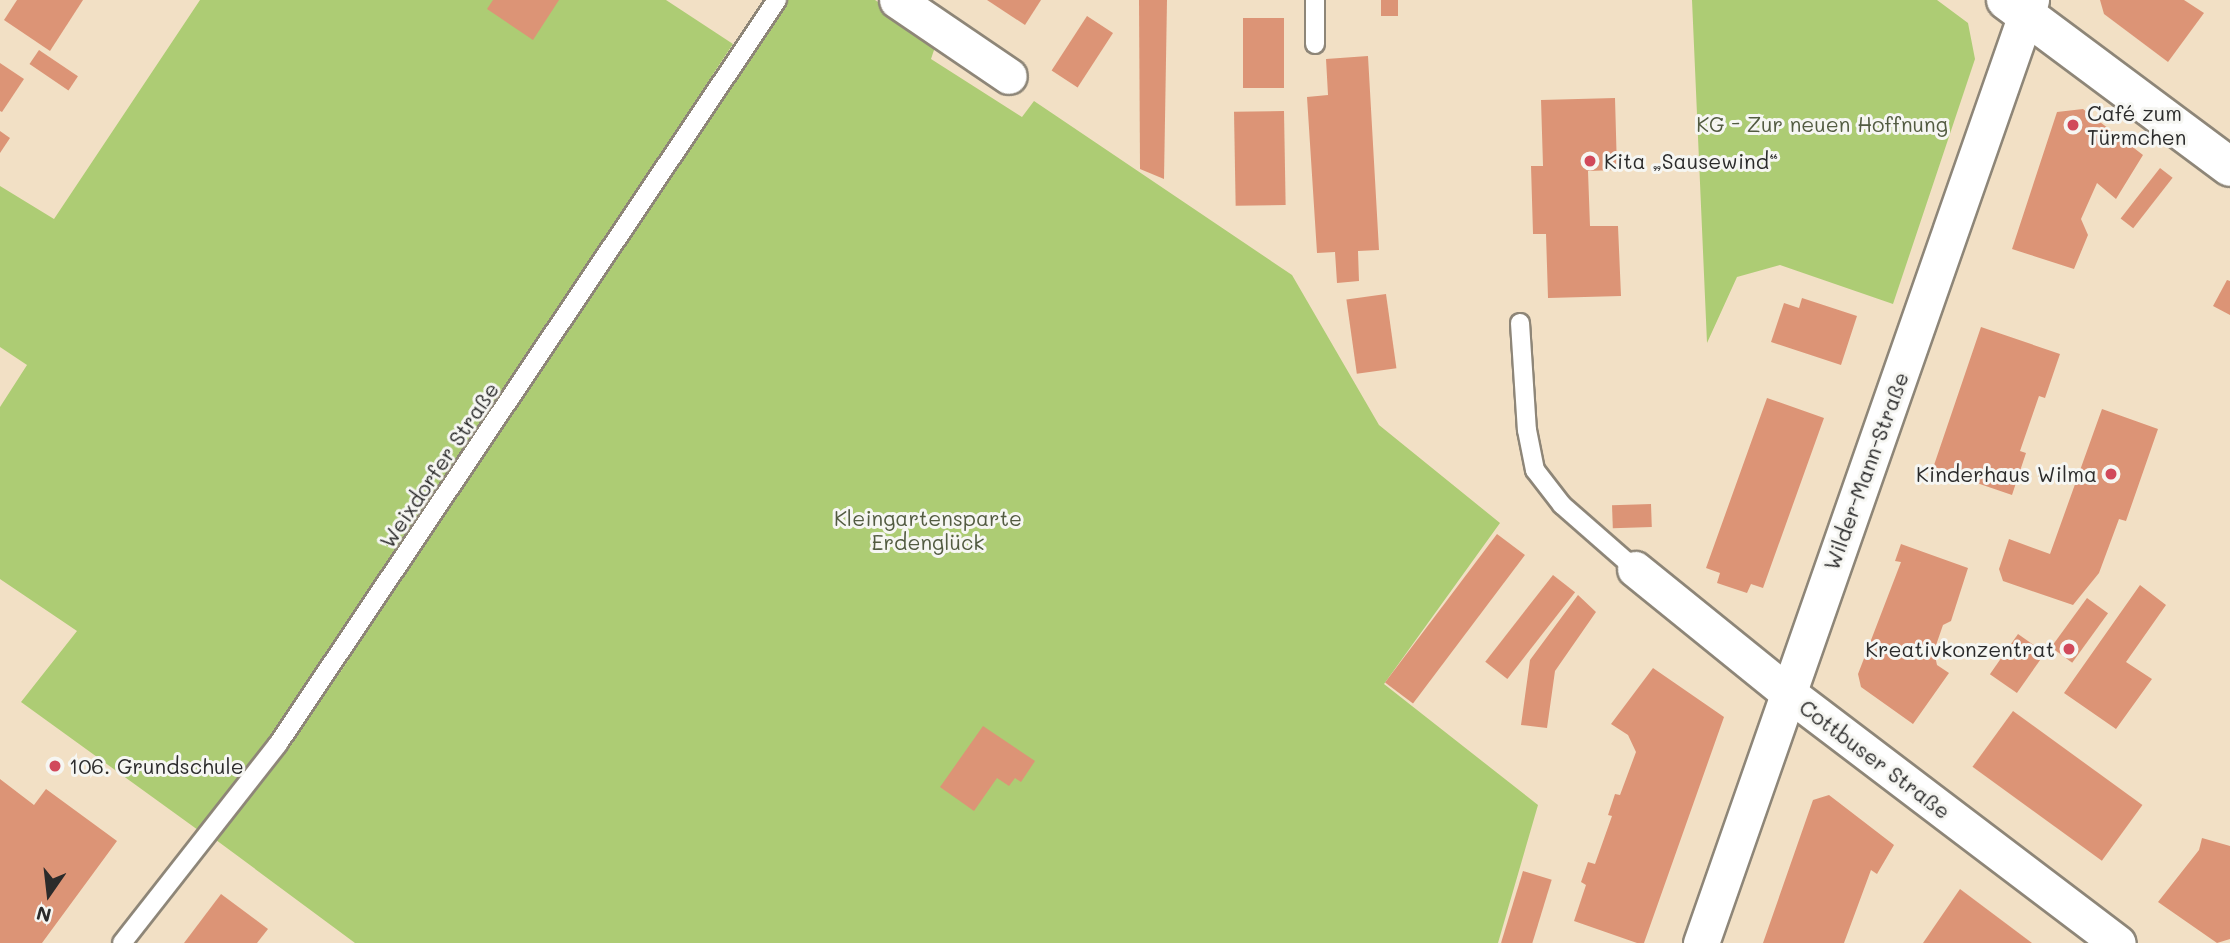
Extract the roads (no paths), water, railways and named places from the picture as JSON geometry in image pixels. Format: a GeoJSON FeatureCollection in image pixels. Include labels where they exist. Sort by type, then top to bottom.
{"type":"FeatureCollection","features":[{"type":"Feature","properties":{"kind":"street"},"geometry":{"type":"LineString","coordinates":[[897,0],[1009,76]]}},
{"type":"Feature","properties":{"kind":"street"},"geometry":{"type":"LineString","coordinates":[[2021,5],[2230,167]]}},
{"type":"Feature","properties":{"kind":"street","name":"Wilder-Mann-Straße"},"geometry":{"type":"LineString","coordinates":[[1700,943],[2021,5]]}},
{"type":"Feature","properties":{"kind":"street","name":"Cottbuser Straße"},"geometry":{"type":"LineString","coordinates":[[1635,569],[1787,692],[2118,943]]}},
{"type":"Feature","properties":{"kind":"lane","name":"Weixdorfer Straße"},"geometry":{"type":"LineString","coordinates":[[122,943],[278,744],[777,0]]}},
{"type":"Feature","properties":{"kind":"lane"},"geometry":{"type":"LineString","coordinates":[[1315,0],[1315,44]]}},
{"type":"Feature","properties":{"kind":"lane"},"geometry":{"type":"LineString","coordinates":[[1520,323],[1527,430],[1535,470],[1562,505],[1635,569]]}},
{"type":"Feature","properties":{"kind":"place","name":"Café zum Türmchen"},"geometry":{"type":"Point","coordinates":[2073,125]}},
{"type":"Feature","properties":{"kind":"place","name":"Kita „Sausewind“"},"geometry":{"type":"Point","coordinates":[1590,161]}},
{"type":"Feature","properties":{"kind":"place","name":"Kinderhaus Wilma"},"geometry":{"type":"Point","coordinates":[2111,474]}},
{"type":"Feature","properties":{"kind":"place","name":"Kreativkonzentrat"},"geometry":{"type":"Point","coordinates":[2069,649]}},
{"type":"Feature","properties":{"kind":"place","name":"106. Grundschule"},"geometry":{"type":"Point","coordinates":[55,766]}},
{"type":"Feature","properties":{"kind":"park label","name":"KG - Zur neuen Hoffnung"},"geometry":{"type":"Point","coordinates":[1822,124]}},
{"type":"Feature","properties":{"kind":"park label","name":"Kleingartensparte Erdenglück"},"geometry":{"type":"Point","coordinates":[928,530]}}]}
